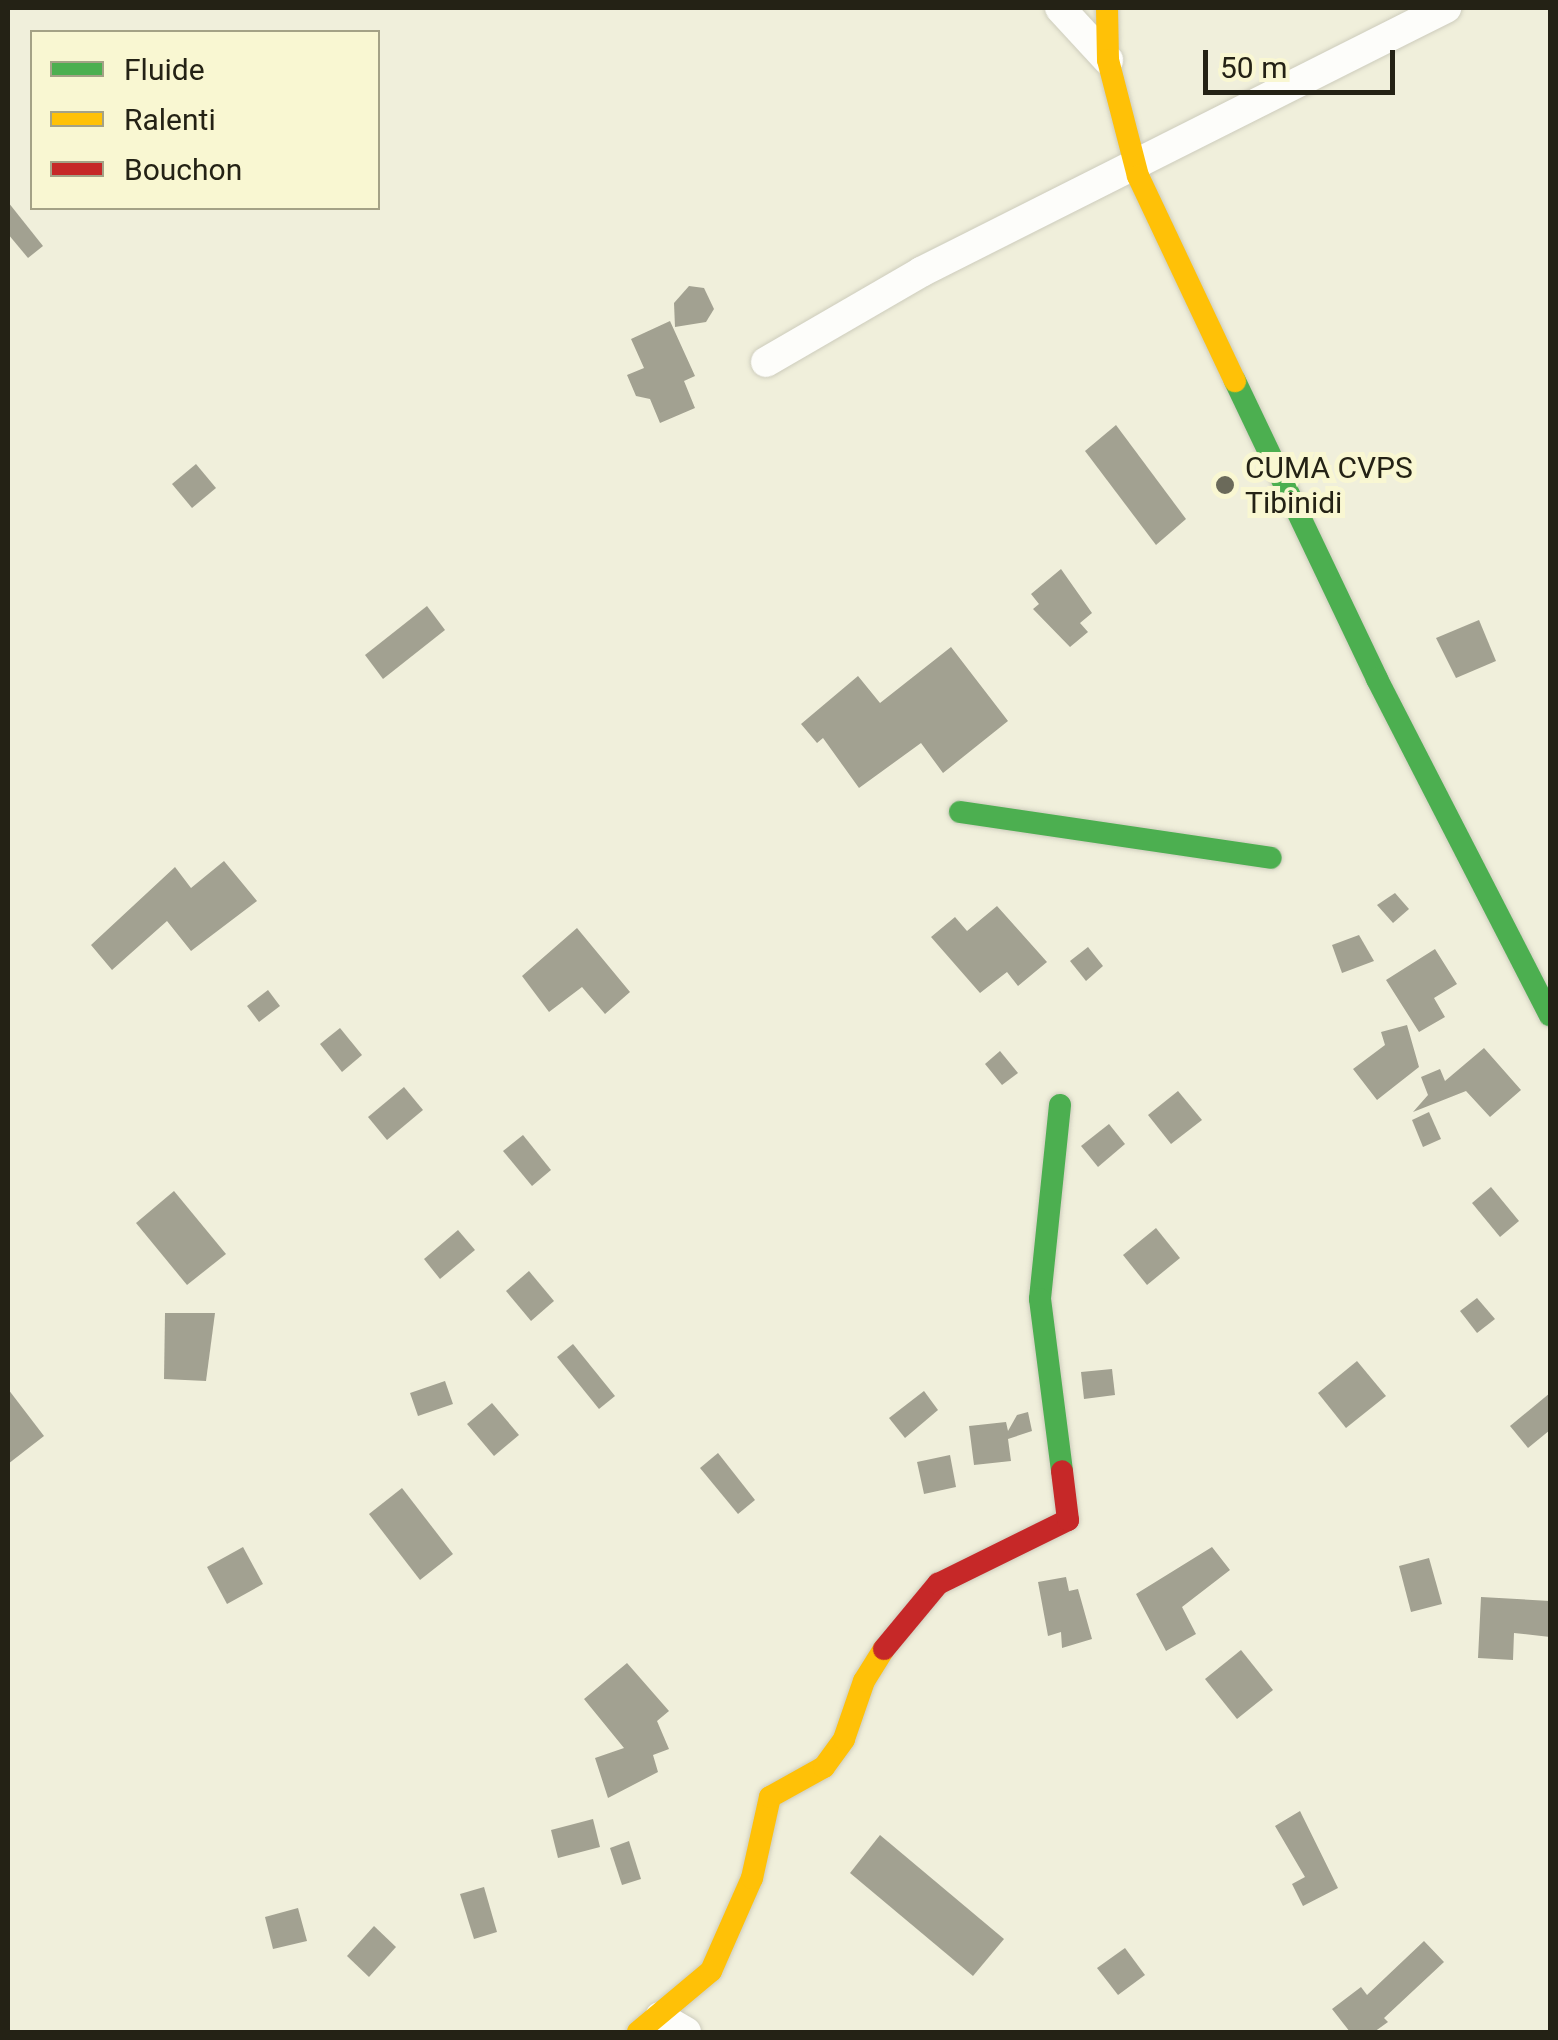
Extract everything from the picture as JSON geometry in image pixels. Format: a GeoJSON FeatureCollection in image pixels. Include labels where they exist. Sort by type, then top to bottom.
{"type":"FeatureCollection","features":[{"type":"Feature","properties":{"kind":"street"},"geometry":{"type":"LineString","coordinates":[[1060,8],[1108,60]]}},
{"type":"Feature","properties":{"kind":"street"},"geometry":{"type":"LineString","coordinates":[[1107,8],[1108,60],[1135,164],[1377,678],[1550,1016]]}},
{"type":"Feature","properties":{"kind":"street"},"geometry":{"type":"LineString","coordinates":[[766,362],[921,272],[1446,8]]}},
{"type":"Feature","properties":{"kind":"street"},"geometry":{"type":"LineString","coordinates":[[960,812],[1271,858]]}},
{"type":"Feature","properties":{"kind":"street"},"geometry":{"type":"LineString","coordinates":[[661,2027],[711,1970],[752,1878],[770,1797],[824,1767],[844,1739],[864,1682],[894,1632],[938,1584],[1068,1520],[1040,1299],[1060,1105]]}},
{"type":"Feature","properties":{"kind":"building"},"geometry":{"type":"Polygon","coordinates":[[[8,202],[43,246],[28,258],[8,234],[8,202]]]}},
{"type":"Feature","properties":{"kind":"building"},"geometry":{"type":"Polygon","coordinates":[[[689,286],[704,288],[714,309],[706,322],[675,327],[674,303],[689,286]]]}},
{"type":"Feature","properties":{"kind":"building"},"geometry":{"type":"Polygon","coordinates":[[[670,321],[695,376],[684,381],[695,408],[660,423],[650,399],[636,396],[627,375],[644,368],[631,339],[670,321]]]}},
{"type":"Feature","properties":{"kind":"building"},"geometry":{"type":"Polygon","coordinates":[[[1116,425],[1186,519],[1156,545],[1085,451],[1116,425]]]}},
{"type":"Feature","properties":{"kind":"building"},"geometry":{"type":"Polygon","coordinates":[[[196,464],[216,488],[192,508],[172,484],[196,464]]]}},
{"type":"Feature","properties":{"kind":"building"},"geometry":{"type":"Polygon","coordinates":[[[1061,569],[1092,613],[1080,623],[1088,632],[1070,647],[1033,609],[1039,604],[1031,594],[1061,569]]]}},
{"type":"Feature","properties":{"kind":"building"},"geometry":{"type":"Polygon","coordinates":[[[427,606],[445,630],[383,679],[365,655],[427,606]]]}},
{"type":"Feature","properties":{"kind":"building"},"geometry":{"type":"Polygon","coordinates":[[[1479,620],[1496,661],[1456,678],[1436,638],[1479,620]]]}},
{"type":"Feature","properties":{"kind":"building"},"geometry":{"type":"Polygon","coordinates":[[[951,647],[1008,721],[943,773],[921,743],[859,788],[823,738],[817,743],[801,724],[858,676],[880,703],[951,647]]]}},
{"type":"Feature","properties":{"kind":"building"},"geometry":{"type":"Polygon","coordinates":[[[224,861],[257,901],[191,951],[167,921],[112,970],[91,945],[175,867],[191,888],[224,861]]]}},
{"type":"Feature","properties":{"kind":"building"},"geometry":{"type":"Polygon","coordinates":[[[1395,893],[1409,909],[1393,923],[1377,905],[1395,893]]]}},
{"type":"Feature","properties":{"kind":"building"},"geometry":{"type":"Polygon","coordinates":[[[997,906],[1047,962],[1018,986],[1007,972],[980,993],[931,937],[955,917],[967,931],[997,906]]]}},
{"type":"Feature","properties":{"kind":"building"},"geometry":{"type":"Polygon","coordinates":[[[577,928],[630,992],[605,1014],[582,987],[549,1012],[522,976],[577,928]]]}},
{"type":"Feature","properties":{"kind":"building"},"geometry":{"type":"Polygon","coordinates":[[[1359,935],[1374,961],[1342,973],[1332,945],[1359,935]]]}},
{"type":"Feature","properties":{"kind":"building"},"geometry":{"type":"Polygon","coordinates":[[[1088,947],[1103,966],[1086,981],[1070,961],[1088,947]]]}},
{"type":"Feature","properties":{"kind":"building"},"geometry":{"type":"Polygon","coordinates":[[[1435,949],[1457,984],[1434,998],[1445,1017],[1419,1032],[1386,980],[1435,949]]]}},
{"type":"Feature","properties":{"kind":"building"},"geometry":{"type":"Polygon","coordinates":[[[268,990],[280,1006],[259,1022],[247,1006],[268,990]]]}},
{"type":"Feature","properties":{"kind":"building"},"geometry":{"type":"Polygon","coordinates":[[[1407,1025],[1419,1067],[1377,1100],[1353,1069],[1385,1045],[1381,1032],[1407,1025]]]}},
{"type":"Feature","properties":{"kind":"building"},"geometry":{"type":"Polygon","coordinates":[[[340,1028],[362,1055],[342,1072],[320,1044],[340,1028]]]}},
{"type":"Feature","properties":{"kind":"building"},"geometry":{"type":"Polygon","coordinates":[[[1484,1048],[1521,1090],[1490,1117],[1466,1091],[1413,1112],[1428,1095],[1421,1077],[1440,1069],[1445,1081],[1484,1048]]]}},
{"type":"Feature","properties":{"kind":"building"},"geometry":{"type":"Polygon","coordinates":[[[1000,1051],[1018,1073],[1002,1085],[985,1064],[1000,1051]]]}},
{"type":"Feature","properties":{"kind":"building"},"geometry":{"type":"Polygon","coordinates":[[[404,1087],[423,1110],[387,1140],[368,1117],[404,1087]]]}},
{"type":"Feature","properties":{"kind":"building"},"geometry":{"type":"Polygon","coordinates":[[[1178,1091],[1202,1120],[1171,1144],[1148,1115],[1178,1091]]]}},
{"type":"Feature","properties":{"kind":"building"},"geometry":{"type":"Polygon","coordinates":[[[1429,1112],[1441,1139],[1423,1147],[1412,1120],[1429,1112]]]}},
{"type":"Feature","properties":{"kind":"building"},"geometry":{"type":"Polygon","coordinates":[[[1109,1124],[1125,1144],[1098,1167],[1081,1146],[1109,1124]]]}},
{"type":"Feature","properties":{"kind":"building"},"geometry":{"type":"Polygon","coordinates":[[[523,1135],[551,1170],[532,1186],[503,1151],[523,1135]]]}},
{"type":"Feature","properties":{"kind":"building"},"geometry":{"type":"Polygon","coordinates":[[[1491,1187],[1519,1221],[1500,1237],[1472,1203],[1491,1187]]]}},
{"type":"Feature","properties":{"kind":"building"},"geometry":{"type":"Polygon","coordinates":[[[174,1191],[226,1254],[187,1285],[136,1223],[174,1191]]]}},
{"type":"Feature","properties":{"kind":"building"},"geometry":{"type":"Polygon","coordinates":[[[1156,1228],[1180,1258],[1147,1285],[1123,1255],[1156,1228]]]}},
{"type":"Feature","properties":{"kind":"building"},"geometry":{"type":"Polygon","coordinates":[[[458,1230],[475,1250],[440,1279],[424,1259],[458,1230]]]}},
{"type":"Feature","properties":{"kind":"building"},"geometry":{"type":"Polygon","coordinates":[[[529,1271],[554,1301],[531,1321],[506,1291],[529,1271]]]}},
{"type":"Feature","properties":{"kind":"building"},"geometry":{"type":"Polygon","coordinates":[[[1477,1298],[1495,1319],[1477,1333],[1460,1311],[1477,1298]]]}},
{"type":"Feature","properties":{"kind":"building"},"geometry":{"type":"Polygon","coordinates":[[[165,1313],[215,1313],[206,1381],[164,1379],[165,1313]]]}},
{"type":"Feature","properties":{"kind":"building"},"geometry":{"type":"Polygon","coordinates":[[[573,1344],[615,1396],[599,1409],[557,1357],[573,1344]]]}},
{"type":"Feature","properties":{"kind":"building"},"geometry":{"type":"Polygon","coordinates":[[[1357,1361],[1386,1396],[1346,1428],[1318,1393],[1357,1361]]]}},
{"type":"Feature","properties":{"kind":"building"},"geometry":{"type":"Polygon","coordinates":[[[1112,1369],[1115,1395],[1084,1399],[1081,1372],[1112,1369]]]}},
{"type":"Feature","properties":{"kind":"building"},"geometry":{"type":"Polygon","coordinates":[[[445,1381],[453,1404],[418,1416],[410,1393],[445,1381]]]}},
{"type":"Feature","properties":{"kind":"building"},"geometry":{"type":"Polygon","coordinates":[[[8,1389],[44,1436],[8,1464],[8,1389]]]}},
{"type":"Feature","properties":{"kind":"building"},"geometry":{"type":"Polygon","coordinates":[[[924,1391],[938,1410],[905,1438],[889,1418],[924,1391]]]}},
{"type":"Feature","properties":{"kind":"building"},"geometry":{"type":"Polygon","coordinates":[[[1550,1393],[1550,1430],[1528,1448],[1510,1426],[1550,1393]]]}},
{"type":"Feature","properties":{"kind":"building"},"geometry":{"type":"Polygon","coordinates":[[[492,1403],[519,1435],[494,1456],[467,1424],[492,1403]]]}},
{"type":"Feature","properties":{"kind":"building"},"geometry":{"type":"Polygon","coordinates":[[[1028,1412],[1032,1431],[1008,1439],[1011,1461],[974,1465],[969,1426],[1006,1422],[1008,1431],[1017,1415],[1028,1412]]]}},
{"type":"Feature","properties":{"kind":"building"},"geometry":{"type":"Polygon","coordinates":[[[718,1453],[755,1500],[738,1514],[700,1468],[718,1453]]]}},
{"type":"Feature","properties":{"kind":"building"},"geometry":{"type":"Polygon","coordinates":[[[950,1455],[956,1487],[924,1494],[917,1462],[950,1455]]]}},
{"type":"Feature","properties":{"kind":"building"},"geometry":{"type":"Polygon","coordinates":[[[402,1488],[453,1554],[420,1580],[369,1514],[402,1488]]]}},
{"type":"Feature","properties":{"kind":"building"},"geometry":{"type":"Polygon","coordinates":[[[243,1547],[263,1584],[227,1604],[207,1567],[243,1547]]]}},
{"type":"Feature","properties":{"kind":"building"},"geometry":{"type":"Polygon","coordinates":[[[1212,1547],[1230,1570],[1182,1607],[1196,1634],[1166,1651],[1136,1594],[1212,1547]]]}},
{"type":"Feature","properties":{"kind":"building"},"geometry":{"type":"Polygon","coordinates":[[[1429,1558],[1442,1604],[1411,1612],[1399,1566],[1429,1558]]]}},
{"type":"Feature","properties":{"kind":"building"},"geometry":{"type":"Polygon","coordinates":[[[1066,1577],[1069,1591],[1078,1589],[1092,1639],[1062,1648],[1061,1632],[1048,1636],[1038,1582],[1066,1577]]]}},
{"type":"Feature","properties":{"kind":"building"},"geometry":{"type":"Polygon","coordinates":[[[1481,1597],[1550,1601],[1550,1637],[1514,1633],[1513,1660],[1478,1658],[1481,1597]]]}},
{"type":"Feature","properties":{"kind":"building"},"geometry":{"type":"Polygon","coordinates":[[[1241,1650],[1273,1690],[1237,1719],[1205,1679],[1241,1650]]]}},
{"type":"Feature","properties":{"kind":"building"},"geometry":{"type":"Polygon","coordinates":[[[627,1663],[669,1711],[657,1721],[669,1749],[653,1755],[658,1772],[608,1798],[595,1758],[624,1748],[584,1699],[627,1663]]]}},
{"type":"Feature","properties":{"kind":"building"},"geometry":{"type":"Polygon","coordinates":[[[1300,1811],[1338,1888],[1303,1906],[1292,1884],[1305,1877],[1275,1826],[1300,1811]]]}},
{"type":"Feature","properties":{"kind":"building"},"geometry":{"type":"Polygon","coordinates":[[[593,1819],[600,1847],[558,1858],[551,1830],[593,1819]]]}},
{"type":"Feature","properties":{"kind":"building"},"geometry":{"type":"Polygon","coordinates":[[[880,1835],[1004,1939],[973,1976],[850,1873],[880,1835]]]}},
{"type":"Feature","properties":{"kind":"building"},"geometry":{"type":"Polygon","coordinates":[[[629,1841],[641,1879],[622,1885],[610,1848],[629,1841]]]}},
{"type":"Feature","properties":{"kind":"building"},"geometry":{"type":"Polygon","coordinates":[[[484,1887],[497,1932],[474,1939],[460,1894],[484,1887]]]}},
{"type":"Feature","properties":{"kind":"building"},"geometry":{"type":"Polygon","coordinates":[[[298,1908],[307,1941],[273,1949],[265,1917],[298,1908]]]}},
{"type":"Feature","properties":{"kind":"building"},"geometry":{"type":"Polygon","coordinates":[[[374,1926],[396,1947],[369,1977],[347,1956],[374,1926]]]}},
{"type":"Feature","properties":{"kind":"building"},"geometry":{"type":"Polygon","coordinates":[[[1424,1941],[1444,1962],[1384,2018],[1388,2022],[1374,2032],[1350,2032],[1332,2009],[1361,1987],[1367,1995],[1424,1941]]]}},
{"type":"Feature","properties":{"kind":"building"},"geometry":{"type":"Polygon","coordinates":[[[1125,1948],[1145,1975],[1118,1995],[1097,1968],[1125,1948]]]}},
{"type":"Feature","properties":{"kind":"traffic: fast"},"geometry":{"type":"LineString","coordinates":[[1235,381],[1377,679],[1550,1015]]}},
{"type":"Feature","properties":{"kind":"traffic: fast"},"geometry":{"type":"LineString","coordinates":[[960,812],[1271,858]]}},
{"type":"Feature","properties":{"kind":"traffic: fast"},"geometry":{"type":"LineString","coordinates":[[1060,1105],[1040,1299],[1062,1471]]}},
{"type":"Feature","properties":{"kind":"traffic: slow"},"geometry":{"type":"LineString","coordinates":[[1107,8],[1108,60],[1138,176],[1235,381]]}},
{"type":"Feature","properties":{"kind":"traffic: slow"},"geometry":{"type":"LineString","coordinates":[[638,2032],[711,1971],[752,1878],[770,1797],[824,1767],[844,1739],[864,1681],[884,1649]]}},
{"type":"Feature","properties":{"kind":"traffic: jam"},"geometry":{"type":"LineString","coordinates":[[884,1649],[938,1584],[1068,1520],[1062,1471]]}},
{"type":"Feature","properties":{"kind":"place","name":"CUMA CVPS Tibinidi"},"geometry":{"type":"Point","coordinates":[1225,485]}}]}
